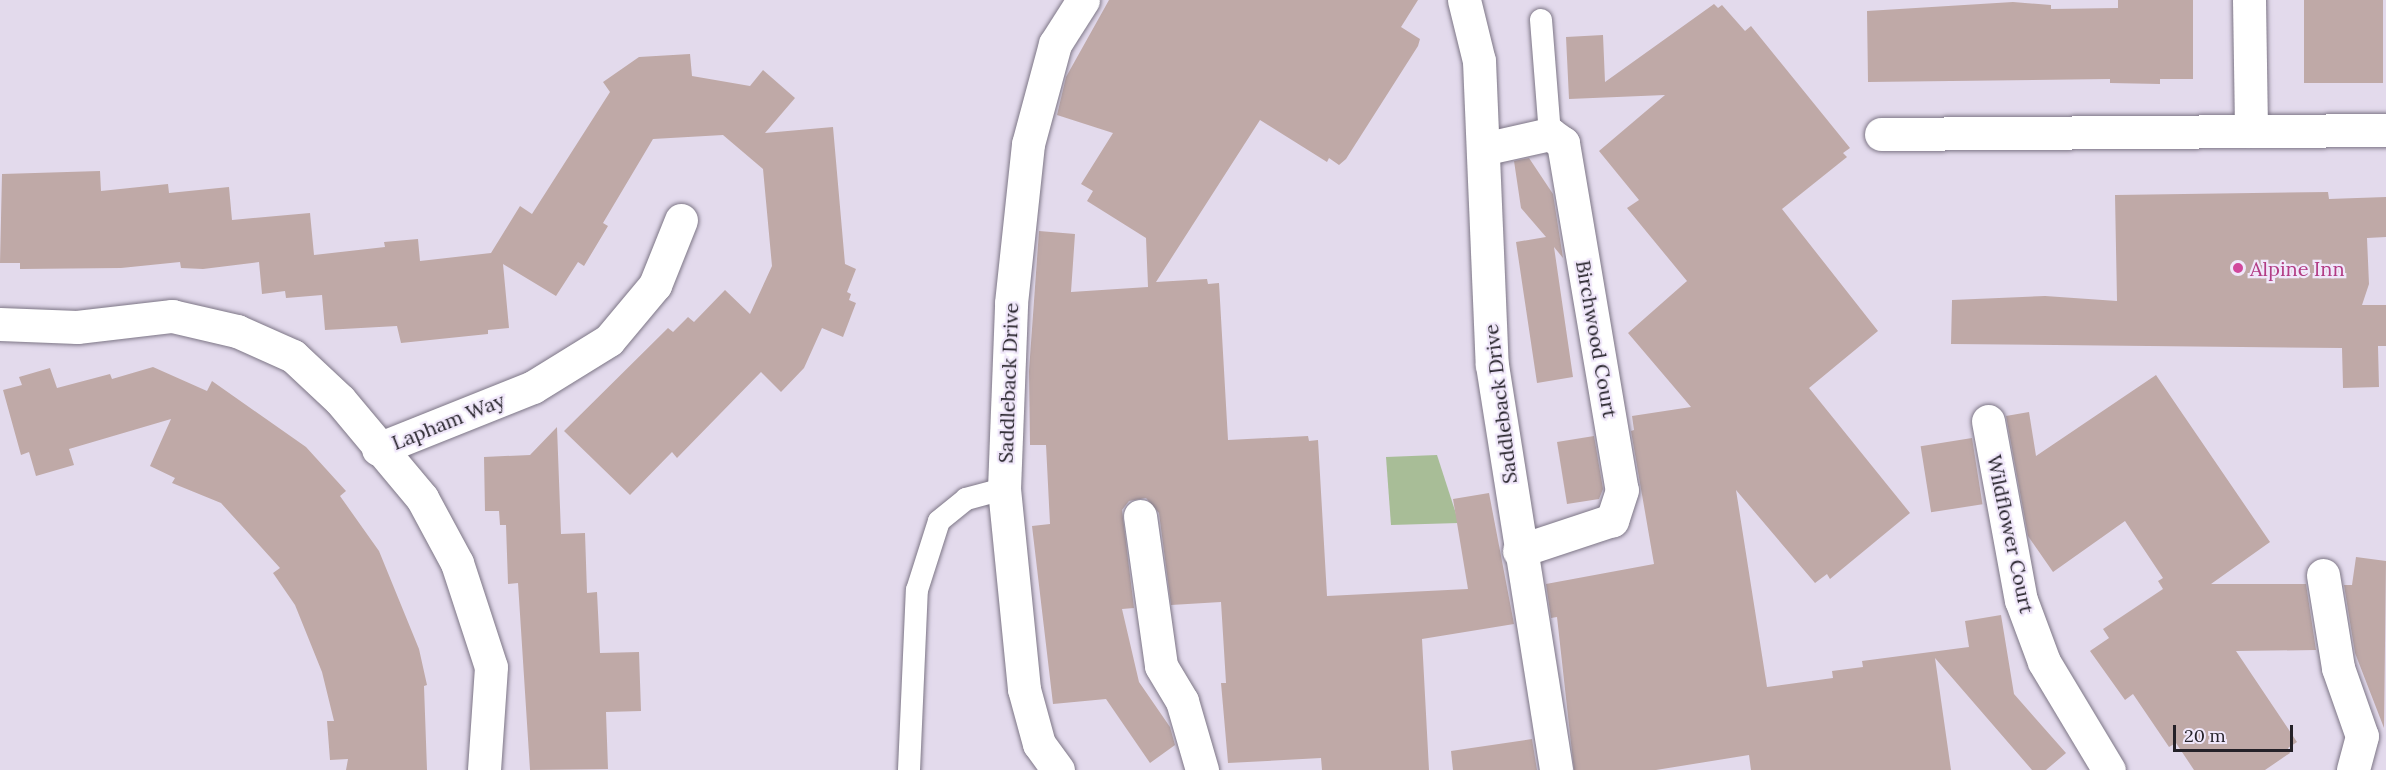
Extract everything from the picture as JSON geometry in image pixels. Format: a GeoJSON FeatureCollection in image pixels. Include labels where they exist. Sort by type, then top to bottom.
{"type":"FeatureCollection","features":[{"type":"Feature","properties":{"kind":"street","name":"Saddleback Drive"},"geometry":{"type":"LineString","coordinates":[[1058,770],[1039,744],[1024,689],[1004,489],[1011,303],[1028,144],[1055,44],[1083,0]]}},
{"type":"Feature","properties":{"kind":"street","name":"Saddleback Drive"},"geometry":{"type":"LineString","coordinates":[[1464,0],[1479,61],[1492,365],[1556,770]]}},
{"type":"Feature","properties":{"kind":"street"},"geometry":{"type":"LineString","coordinates":[[2249,0],[2251,131]]}},
{"type":"Feature","properties":{"kind":"street"},"geometry":{"type":"LineString","coordinates":[[1881,134],[2386,130]]}},
{"type":"Feature","properties":{"kind":"street"},"geometry":{"type":"LineString","coordinates":[[1483,149],[1550,134]]}},
{"type":"Feature","properties":{"kind":"street","name":"Birchwood Court"},"geometry":{"type":"LineString","coordinates":[[1520,551],[1612,520],[1622,490],[1563,143],[1550,134]]}},
{"type":"Feature","properties":{"kind":"street","name":"Lapham Way"},"geometry":{"type":"LineString","coordinates":[[0,324],[77,327],[172,316],[237,331],[293,357],[340,400],[378,449],[533,387],[609,340],[655,285],[681,220]]}},
{"type":"Feature","properties":{"kind":"street","name":"Wildflower Court"},"geometry":{"type":"LineString","coordinates":[[1988,421],[2021,600],[2044,662],[2109,770]]}},
{"type":"Feature","properties":{"kind":"street"},"geometry":{"type":"LineString","coordinates":[[378,449],[422,498],[457,563],[491,667],[484,770]]}},
{"type":"Feature","properties":{"kind":"street"},"geometry":{"type":"LineString","coordinates":[[1140,516],[1161,666],[1182,701],[1202,770]]}},
{"type":"Feature","properties":{"kind":"street"},"geometry":{"type":"LineString","coordinates":[[2323,575],[2338,668],[2362,736],[2353,770]]}},
{"type":"Feature","properties":{"kind":"lane"},"geometry":{"type":"LineString","coordinates":[[1541,20],[1550,134]]}},
{"type":"Feature","properties":{"kind":"lane"},"geometry":{"type":"LineString","coordinates":[[909,770],[916,590],[939,521],[966,499],[1004,489]]}},
{"type":"Feature","properties":{"kind":"green space"},"geometry":{"type":"Polygon","coordinates":[[[1437,455],[1459,523],[1391,525],[1386,457],[1437,455]]]}},
{"type":"Feature","properties":{"kind":"building"},"geometry":{"type":"Polygon","coordinates":[[[1109,0],[1418,0],[1401,27],[1420,39],[1418,46],[1346,159],[1339,165],[1329,158],[1327,162],[1260,120],[1156,282],[1207,279],[1208,284],[1219,283],[1228,440],[1308,436],[1309,441],[1318,440],[1327,596],[1468,589],[1453,499],[1489,493],[1514,624],[1422,639],[1429,770],[1322,770],[1321,758],[1228,763],[1221,683],[1226,683],[1221,602],[1171,605],[1159,513],[1146,498],[1129,501],[1122,510],[1134,608],[1122,609],[1139,682],[1170,727],[1175,745],[1150,763],[1106,699],[1053,704],[1032,526],[1050,524],[1046,445],[1030,445],[1029,371],[1039,231],[1075,234],[1071,292],[1148,287],[1146,238],[1087,201],[1093,191],[1081,184],[1113,133],[1057,115],[1066,77],[1109,0]]]}},
{"type":"Feature","properties":{"kind":"building"},"geometry":{"type":"Polygon","coordinates":[[[2118,0],[2193,0],[2193,79],[2160,79],[2160,84],[2110,83],[2110,79],[1868,82],[1867,11],[2013,2],[2051,5],[2051,9],[2118,8],[2118,0]]]}},
{"type":"Feature","properties":{"kind":"building"},"geometry":{"type":"Polygon","coordinates":[[[2304,0],[2383,0],[2383,83],[2304,83],[2304,0]]]}},
{"type":"Feature","properties":{"kind":"building"},"geometry":{"type":"Polygon","coordinates":[[[1714,4],[1718,8],[1722,5],[1745,31],[1751,26],[1850,148],[1843,153],[1847,157],[1782,209],[1878,331],[1809,388],[1910,513],[1830,579],[1827,574],[1815,583],[1736,490],[1767,687],[1833,678],[1832,671],[1863,667],[1862,661],[1969,647],[1965,621],[2001,615],[2014,694],[2066,753],[2046,770],[2032,770],[1935,658],[1951,770],[1751,770],[1749,755],[1656,770],[1574,770],[1557,617],[1551,618],[1546,584],[1654,564],[1631,431],[1634,430],[1632,416],[1691,407],[1628,333],[1687,281],[1627,208],[1639,200],[1599,151],[1665,95],[1569,99],[1566,37],[1603,35],[1605,82],[1714,4]]]}},
{"type":"Feature","properties":{"kind":"building"},"geometry":{"type":"Polygon","coordinates":[[[690,54],[692,76],[750,86],[763,70],[795,98],[765,133],[833,127],[845,264],[856,269],[847,292],[851,294],[849,300],[856,303],[843,337],[822,328],[804,368],[781,392],[761,372],[677,458],[672,452],[630,495],[564,431],[668,328],[673,332],[688,317],[694,322],[725,290],[750,314],[772,266],[763,169],[723,135],[653,139],[603,223],[608,226],[584,266],[578,262],[556,296],[503,264],[509,328],[488,330],[488,334],[401,343],[397,326],[325,330],[322,295],[286,298],[285,291],[262,294],[259,262],[203,269],[181,268],[180,262],[121,268],[20,269],[20,263],[0,263],[2,174],[100,171],[101,191],[168,184],[169,193],[229,187],[232,220],[310,213],[314,255],[385,247],[384,242],[418,239],[420,261],[491,253],[520,206],[532,214],[610,92],[603,82],[639,57],[690,54]]]}},
{"type":"Feature","properties":{"kind":"building"},"geometry":{"type":"Polygon","coordinates":[[[1529,158],[1553,194],[1563,258],[1554,247],[1573,377],[1537,383],[1516,242],[1546,237],[1521,208],[1514,161],[1529,158]]]}},
{"type":"Feature","properties":{"kind":"building"},"geometry":{"type":"Polygon","coordinates":[[[2328,192],[2329,199],[2386,197],[2386,237],[2367,238],[2369,284],[2362,305],[2386,305],[2386,346],[2378,346],[2379,387],[2343,388],[2342,348],[1951,344],[1952,300],[2045,296],[2117,301],[2115,195],[2328,192]]]}},
{"type":"Feature","properties":{"kind":"building"},"geometry":{"type":"Polygon","coordinates":[[[153,367],[207,391],[212,381],[306,447],[346,491],[340,496],[379,551],[419,649],[427,685],[424,686],[427,770],[346,770],[348,759],[330,760],[327,721],[334,721],[322,672],[295,605],[273,573],[280,568],[221,503],[172,483],[175,478],[150,466],[171,419],[69,449],[74,465],[36,476],[29,452],[21,455],[3,390],[22,385],[19,377],[50,368],[57,388],[110,374],[112,379],[153,367]]]}},
{"type":"Feature","properties":{"kind":"building"},"geometry":{"type":"Polygon","coordinates":[[[2156,375],[2270,542],[2211,584],[2306,584],[2316,650],[2236,651],[2297,742],[2288,748],[2290,753],[2265,770],[2194,770],[2176,743],[2169,747],[2133,694],[2125,700],[2090,651],[2109,638],[2103,629],[2163,589],[2158,581],[2163,578],[2125,521],[2053,572],[2028,536],[2006,416],[2029,412],[2036,456],[2156,375]]]}},
{"type":"Feature","properties":{"kind":"building"},"geometry":{"type":"Polygon","coordinates":[[[557,427],[561,534],[585,533],[587,593],[597,592],[600,653],[639,652],[641,711],[606,712],[608,769],[530,770],[518,583],[508,584],[506,525],[500,525],[499,511],[485,511],[484,457],[530,455],[557,427]]]}},
{"type":"Feature","properties":{"kind":"building"},"geometry":{"type":"Polygon","coordinates":[[[1594,436],[1603,489],[1599,499],[1567,504],[1557,442],[1594,436]]]}},
{"type":"Feature","properties":{"kind":"building"},"geometry":{"type":"Polygon","coordinates":[[[1972,438],[1982,504],[1931,512],[1921,446],[1972,438]]]}},
{"type":"Feature","properties":{"kind":"building"},"geometry":{"type":"Polygon","coordinates":[[[2356,557],[2386,561],[2384,728],[2355,653],[2344,585],[2352,585],[2356,557]]]}},
{"type":"Feature","properties":{"kind":"building"},"geometry":{"type":"Polygon","coordinates":[[[1532,739],[1537,770],[1453,770],[1451,751],[1532,739]]]}},
{"type":"Feature","properties":{"kind":"place","name":"Alpine Inn"},"geometry":{"type":"Point","coordinates":[2238,268]}}]}
